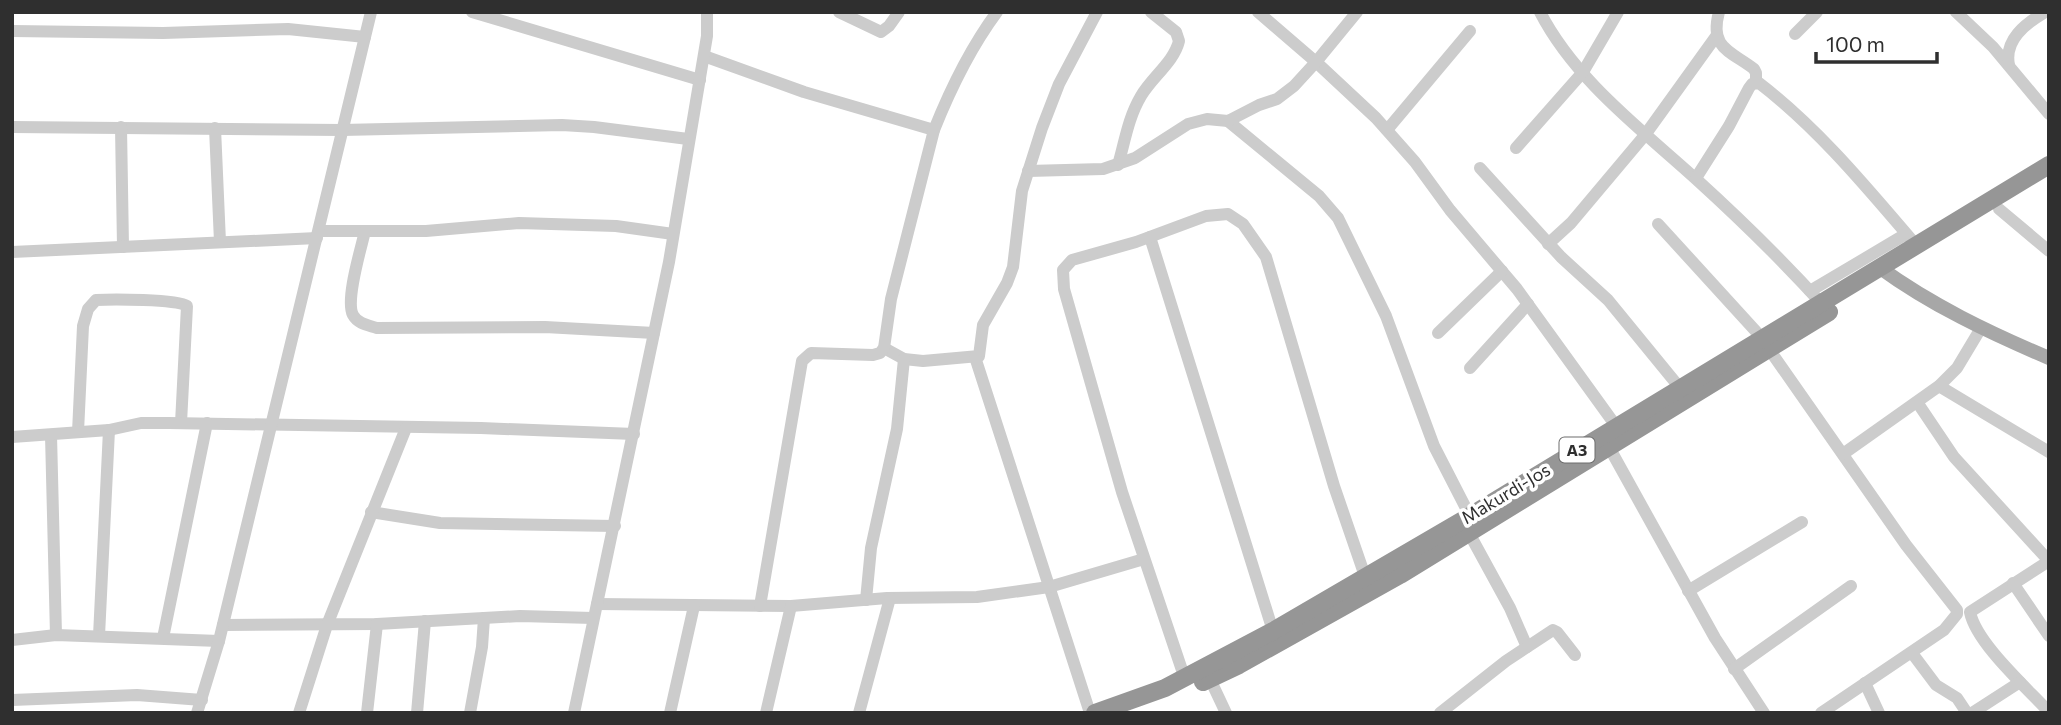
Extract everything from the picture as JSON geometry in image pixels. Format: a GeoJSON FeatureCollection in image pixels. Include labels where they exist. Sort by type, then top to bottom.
{"type":"FeatureCollection","features":[{"type":"Feature","properties":{"kind":"highway","name":"Makurdi-Jos"},"geometry":{"type":"LineString","coordinates":[[1128,713],[1210,679],[1469,524],[1609,447],[1766,344],[1878,267],[1911,240],[2049,165]]}},
{"type":"Feature","properties":{"kind":"highway","name":"Makurdi-Jos"},"geometry":{"type":"LineString","coordinates":[[1469,524],[1616,426],[1680,388],[1766,344],[1816,297],[1999,209],[2049,179]]}},
{"type":"Feature","properties":{"kind":"highway","name":"Makurdi-Jos"},"geometry":{"type":"LineString","coordinates":[[1093,713],[1154,693],[1185,679],[1368,584]]}},
{"type":"Feature","properties":{"kind":"main road"},"geometry":{"type":"LineString","coordinates":[[1878,267],[1981,328],[2049,358]]}},
{"type":"Feature","properties":{"kind":"street"},"geometry":{"type":"LineString","coordinates":[[12,700],[137,695],[199,706],[223,625],[372,12]]}},
{"type":"Feature","properties":{"kind":"street"},"geometry":{"type":"LineString","coordinates":[[472,12],[700,80]]}},
{"type":"Feature","properties":{"kind":"street"},"geometry":{"type":"LineString","coordinates":[[574,713],[615,526],[673,234],[708,36],[707,12]]}},
{"type":"Feature","properties":{"kind":"street"},"geometry":{"type":"LineString","coordinates":[[839,12],[881,33],[890,26],[899,12]]}},
{"type":"Feature","properties":{"kind":"street"},"geometry":{"type":"LineString","coordinates":[[760,606],[802,361],[811,353],[873,355],[884,348],[891,299],[934,130],[975,46],[998,12]]}},
{"type":"Feature","properties":{"kind":"street"},"geometry":{"type":"LineString","coordinates":[[884,348],[904,359],[923,361],[975,358],[981,351],[983,325],[1013,267],[1022,191],[1028,172],[1059,84],[1097,12]]}},
{"type":"Feature","properties":{"kind":"street"},"geometry":{"type":"LineString","coordinates":[[1258,12],[1317,62],[1387,130],[1415,162],[1450,210],[1528,304],[1616,426]]}},
{"type":"Feature","properties":{"kind":"street"},"geometry":{"type":"LineString","coordinates":[[1228,121],[1259,104],[1286,94],[1317,62],[1356,12]]}},
{"type":"Feature","properties":{"kind":"street"},"geometry":{"type":"LineString","coordinates":[[1539,12],[1583,72],[1645,135],[1696,178],[1816,297]]}},
{"type":"Feature","properties":{"kind":"street"},"geometry":{"type":"LineString","coordinates":[[1516,148],[1583,72],[1618,12]]}},
{"type":"Feature","properties":{"kind":"street"},"geometry":{"type":"LineString","coordinates":[[1696,178],[1749,88],[1756,82],[1754,69],[1725,51],[1717,35],[1719,12]]}},
{"type":"Feature","properties":{"kind":"street"},"geometry":{"type":"LineString","coordinates":[[1795,34],[1818,12]]}},
{"type":"Feature","properties":{"kind":"street"},"geometry":{"type":"LineString","coordinates":[[2009,65],[2007,55],[2011,41],[2031,21],[2045,12]]}},
{"type":"Feature","properties":{"kind":"street"},"geometry":{"type":"LineString","coordinates":[[1118,165],[1127,123],[1139,99],[1178,46],[1179,37],[1176,32],[1158,14]]}},
{"type":"Feature","properties":{"kind":"street"},"geometry":{"type":"LineString","coordinates":[[1962,14],[2049,114]]}},
{"type":"Feature","properties":{"kind":"street"},"geometry":{"type":"LineString","coordinates":[[12,31],[163,33],[288,29],[365,37]]}},
{"type":"Feature","properties":{"kind":"street"},"geometry":{"type":"LineString","coordinates":[[1387,130],[1470,32]]}},
{"type":"Feature","properties":{"kind":"street"},"geometry":{"type":"LineString","coordinates":[[1548,244],[1571,223],[1645,135],[1717,35]]}},
{"type":"Feature","properties":{"kind":"street"},"geometry":{"type":"LineString","coordinates":[[704,55],[804,92],[934,130]]}},
{"type":"Feature","properties":{"kind":"street"},"geometry":{"type":"LineString","coordinates":[[1756,82],[1815,132],[1911,240]]}},
{"type":"Feature","properties":{"kind":"street"},"geometry":{"type":"LineString","coordinates":[[1028,172],[1103,169],[1118,165],[1135,158],[1188,124],[1207,119],[1228,121],[1319,196],[1338,218],[1386,316],[1434,446],[1527,647]]}},
{"type":"Feature","properties":{"kind":"street"},"geometry":{"type":"LineString","coordinates":[[12,127],[342,130],[562,125],[688,139]]}},
{"type":"Feature","properties":{"kind":"street"},"geometry":{"type":"LineString","coordinates":[[121,127],[122,247]]}},
{"type":"Feature","properties":{"kind":"street"},"geometry":{"type":"LineString","coordinates":[[215,128],[220,242]]}},
{"type":"Feature","properties":{"kind":"street"},"geometry":{"type":"LineString","coordinates":[[1124,144],[1135,158]]}},
{"type":"Feature","properties":{"kind":"street"},"geometry":{"type":"LineString","coordinates":[[1480,168],[1548,244],[1608,300],[1680,388]]}},
{"type":"Feature","properties":{"kind":"street"},"geometry":{"type":"LineString","coordinates":[[1999,209],[2049,251]]}},
{"type":"Feature","properties":{"kind":"street"},"geometry":{"type":"LineString","coordinates":[[1185,679],[1118,479],[1062,278],[1063,270],[1072,260],[1222,212],[1243,223],[1266,257],[1334,486],[1368,584]]}},
{"type":"Feature","properties":{"kind":"street"},"geometry":{"type":"LineString","coordinates":[[12,252],[220,242],[365,231],[426,231],[519,223],[616,226],[673,234]]}},
{"type":"Feature","properties":{"kind":"street"},"geometry":{"type":"LineString","coordinates":[[1658,224],[1766,344],[1906,545],[1957,610],[1957,614],[1944,630],[1821,713]]}},
{"type":"Feature","properties":{"kind":"street"},"geometry":{"type":"LineString","coordinates":[[365,231],[350,303],[355,318],[363,324],[377,328],[545,327],[654,333]]}},
{"type":"Feature","properties":{"kind":"street"},"geometry":{"type":"LineString","coordinates":[[1150,237],[1273,631]]}},
{"type":"Feature","properties":{"kind":"street"},"geometry":{"type":"LineString","coordinates":[[1438,333],[1502,271]]}},
{"type":"Feature","properties":{"kind":"street"},"geometry":{"type":"LineString","coordinates":[[78,432],[83,326],[88,309],[96,300],[121,299],[162,303],[175,301],[187,306],[181,423]]}},
{"type":"Feature","properties":{"kind":"street"},"geometry":{"type":"LineString","coordinates":[[1470,368],[1528,304]]}},
{"type":"Feature","properties":{"kind":"street"},"geometry":{"type":"LineString","coordinates":[[1843,454],[1939,386],[1957,368],[1981,328]]}},
{"type":"Feature","properties":{"kind":"street"},"geometry":{"type":"LineString","coordinates":[[975,358],[1093,713]]}},
{"type":"Feature","properties":{"kind":"street"},"geometry":{"type":"LineString","coordinates":[[866,600],[871,548],[894,448],[904,359]]}},
{"type":"Feature","properties":{"kind":"street"},"geometry":{"type":"LineString","coordinates":[[1939,386],[2049,452]]}},
{"type":"Feature","properties":{"kind":"street"},"geometry":{"type":"LineString","coordinates":[[1917,402],[1954,457],[2048,560],[2045,565],[2031,571],[1970,612],[1982,636],[1998,658],[2049,712]]}},
{"type":"Feature","properties":{"kind":"street"},"geometry":{"type":"LineString","coordinates":[[12,437],[108,430],[141,423],[481,428],[634,434]]}},
{"type":"Feature","properties":{"kind":"street"},"geometry":{"type":"LineString","coordinates":[[163,638],[207,423]]}},
{"type":"Feature","properties":{"kind":"street"},"geometry":{"type":"LineString","coordinates":[[299,713],[327,625],[406,428]]}},
{"type":"Feature","properties":{"kind":"street"},"geometry":{"type":"LineString","coordinates":[[99,636],[108,430]]}},
{"type":"Feature","properties":{"kind":"street"},"geometry":{"type":"LineString","coordinates":[[51,435],[56,635]]}},
{"type":"Feature","properties":{"kind":"street"},"geometry":{"type":"LineString","coordinates":[[1609,447],[1688,591],[1734,669],[1764,713]]}},
{"type":"Feature","properties":{"kind":"street"},"geometry":{"type":"LineString","coordinates":[[372,512],[440,523],[615,526]]}},
{"type":"Feature","properties":{"kind":"street"},"geometry":{"type":"LineString","coordinates":[[1688,591],[1802,522]]}},
{"type":"Feature","properties":{"kind":"street"},"geometry":{"type":"LineString","coordinates":[[597,604],[791,606],[890,598],[976,597],[1049,587],[1144,559]]}},
{"type":"Feature","properties":{"kind":"street"},"geometry":{"type":"LineString","coordinates":[[2012,583],[2049,636]]}},
{"type":"Feature","properties":{"kind":"street"},"geometry":{"type":"LineString","coordinates":[[1734,669],[1852,586]]}},
{"type":"Feature","properties":{"kind":"street"},"geometry":{"type":"LineString","coordinates":[[859,713],[890,598]]}},
{"type":"Feature","properties":{"kind":"street"},"geometry":{"type":"LineString","coordinates":[[670,713],[694,606]]}},
{"type":"Feature","properties":{"kind":"street"},"geometry":{"type":"LineString","coordinates":[[766,713],[791,606]]}},
{"type":"Feature","properties":{"kind":"street"},"geometry":{"type":"LineString","coordinates":[[223,625],[377,624],[520,616],[593,618]]}},
{"type":"Feature","properties":{"kind":"street"},"geometry":{"type":"LineString","coordinates":[[470,713],[482,647],[484,618]]}},
{"type":"Feature","properties":{"kind":"street"},"geometry":{"type":"LineString","coordinates":[[417,713],[425,621]]}},
{"type":"Feature","properties":{"kind":"street"},"geometry":{"type":"LineString","coordinates":[[367,713],[377,624]]}},
{"type":"Feature","properties":{"kind":"street"},"geometry":{"type":"LineString","coordinates":[[1440,713],[1527,647],[1555,630],[1575,655]]}},
{"type":"Feature","properties":{"kind":"street"},"geometry":{"type":"LineString","coordinates":[[12,640],[56,635],[219,641]]}},
{"type":"Feature","properties":{"kind":"street"},"geometry":{"type":"LineString","coordinates":[[1912,653],[1936,685],[1957,698],[1966,711],[2020,682]]}},
{"type":"Feature","properties":{"kind":"street"},"geometry":{"type":"LineString","coordinates":[[1210,679],[1226,713]]}},
{"type":"Feature","properties":{"kind":"street"},"geometry":{"type":"LineString","coordinates":[[1865,683],[1879,713]]}}]}
